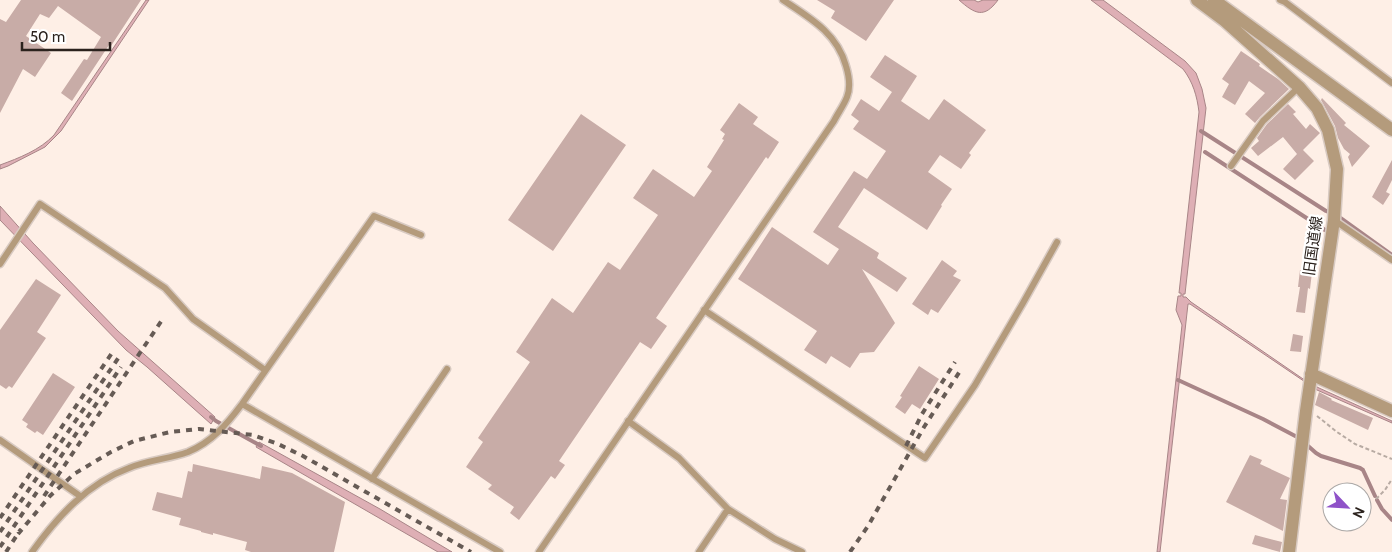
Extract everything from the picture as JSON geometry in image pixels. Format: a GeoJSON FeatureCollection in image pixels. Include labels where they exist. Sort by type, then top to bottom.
{"type":"FeatureCollection","features":[{"type":"Feature","properties":{"kind":"street","name":"旧国道線"},"geometry":{"type":"LineString","coordinates":[[1198,0],[1225,21],[1299,87],[1317,108],[1328,130],[1337,169],[1334,220],[1311,374],[1289,552]]}},
{"type":"Feature","properties":{"kind":"street"},"geometry":{"type":"LineString","coordinates":[[1214,0],[1392,130]]}},
{"type":"Feature","properties":{"kind":"street"},"geometry":{"type":"LineString","coordinates":[[1311,374],[1392,411]]}},
{"type":"Feature","properties":{"kind":"lane"},"geometry":{"type":"LineString","coordinates":[[539,552],[834,121],[847,96],[850,78],[844,57],[832,38],[816,22],[783,0]]}},
{"type":"Feature","properties":{"kind":"lane"},"geometry":{"type":"LineString","coordinates":[[1280,0],[1392,83]]}},
{"type":"Feature","properties":{"kind":"lane"},"geometry":{"type":"LineString","coordinates":[[1231,166],[1264,121],[1299,87]]}},
{"type":"Feature","properties":{"kind":"lane"},"geometry":{"type":"LineString","coordinates":[[0,264],[40,204],[165,288],[193,319],[266,370]]}},
{"type":"Feature","properties":{"kind":"lane"},"geometry":{"type":"LineString","coordinates":[[32,552],[45,534],[80,496],[105,479],[129,468],[188,452],[210,440],[226,425],[374,216],[422,235]]}},
{"type":"Feature","properties":{"kind":"lane"},"geometry":{"type":"LineString","coordinates":[[1334,220],[1392,260]]}},
{"type":"Feature","properties":{"kind":"lane"},"geometry":{"type":"LineString","coordinates":[[704,310],[925,458],[975,385],[1057,242]]}},
{"type":"Feature","properties":{"kind":"lane"},"geometry":{"type":"LineString","coordinates":[[372,479],[447,369]]}},
{"type":"Feature","properties":{"kind":"lane"},"geometry":{"type":"LineString","coordinates":[[242,404],[500,552]]}},
{"type":"Feature","properties":{"kind":"lane"},"geometry":{"type":"LineString","coordinates":[[628,421],[679,458],[728,509],[775,539],[802,552]]}},
{"type":"Feature","properties":{"kind":"lane"},"geometry":{"type":"LineString","coordinates":[[0,440],[80,496]]}},
{"type":"Feature","properties":{"kind":"lane"},"geometry":{"type":"LineString","coordinates":[[699,552],[728,509]]}},
{"type":"Feature","properties":{"kind":"path"},"geometry":{"type":"LineString","coordinates":[[1306,411],[1314,414],[1355,444],[1392,459]]}},
{"type":"Feature","properties":{"kind":"path"},"geometry":{"type":"LineString","coordinates":[[1376,498],[1385,490],[1392,479]]}},
{"type":"Feature","properties":{"kind":"shaded area"},"geometry":{"type":"Polygon","coordinates":[[[146,0],[149,0],[61,131],[45,147],[0,169],[0,165],[36,149],[54,135],[146,0]]]}},
{"type":"Feature","properties":{"kind":"shaded area"},"geometry":{"type":"Polygon","coordinates":[[[959,0],[974,0],[978,2],[998,0],[988,10],[979,12],[970,9],[959,0]]]}},
{"type":"Feature","properties":{"kind":"shaded area"},"geometry":{"type":"Polygon","coordinates":[[[1091,0],[1103,0],[1185,61],[1196,73],[1202,89],[1206,108],[1185,294],[1183,294],[1183,297],[1186,297],[1306,381],[1392,421],[1392,423],[1317,390],[1188,304],[1160,552],[1157,552],[1182,325],[1176,310],[1178,296],[1181,296],[1181,293],[1179,293],[1199,112],[1194,89],[1183,69],[1091,0]]]}},
{"type":"Feature","properties":{"kind":"shaded area"},"geometry":{"type":"Polygon","coordinates":[[[0,206],[118,331],[215,417],[211,424],[126,350],[0,220],[0,206]]]}},
{"type":"Feature","properties":{"kind":"shaded area"},"geometry":{"type":"Polygon","coordinates":[[[259,442],[380,509],[452,552],[438,552],[256,447],[259,442]]]}},
{"type":"Feature","properties":{"kind":"building"},"geometry":{"type":"Polygon","coordinates":[[[21,0],[141,0],[72,101],[61,93],[84,59],[87,60],[101,37],[58,6],[49,18],[40,14],[26,36],[51,53],[35,77],[23,69],[0,113],[0,19],[6,22],[21,0]]]}},
{"type":"Feature","properties":{"kind":"building"},"geometry":{"type":"Polygon","coordinates":[[[817,0],[894,0],[866,41],[831,18],[835,11],[817,0]]]}},
{"type":"Feature","properties":{"kind":"building"},"geometry":{"type":"Polygon","coordinates":[[[1241,51],[1260,64],[1259,66],[1289,89],[1255,123],[1245,114],[1265,93],[1249,81],[1235,105],[1222,97],[1229,84],[1222,79],[1241,51]]]}},
{"type":"Feature","properties":{"kind":"building"},"geometry":{"type":"Polygon","coordinates":[[[885,55],[917,76],[901,101],[929,120],[944,99],[986,130],[969,153],[971,155],[961,169],[940,155],[928,172],[952,189],[927,230],[864,188],[838,227],[879,253],[877,258],[907,278],[897,292],[862,269],[895,323],[874,352],[860,353],[850,368],[831,356],[826,364],[804,350],[817,331],[738,279],[772,227],[828,265],[839,249],[813,232],[854,171],[867,179],[886,151],[853,129],[859,121],[851,115],[861,99],[879,111],[892,92],[870,77],[885,55]]]}},
{"type":"Feature","properties":{"kind":"building"},"geometry":{"type":"Polygon","coordinates":[[[1322,98],[1346,123],[1344,125],[1370,146],[1352,167],[1348,157],[1350,154],[1344,149],[1338,138],[1335,126],[1321,100],[1322,98]]]}},
{"type":"Feature","properties":{"kind":"building"},"geometry":{"type":"Polygon","coordinates":[[[739,103],[758,117],[753,124],[779,142],[768,159],[766,157],[656,318],[667,326],[651,349],[640,342],[559,461],[565,465],[555,479],[551,476],[519,520],[510,513],[514,507],[488,489],[492,485],[466,467],[483,442],[478,438],[530,362],[516,352],[552,298],[573,313],[608,262],[620,270],[658,215],[633,198],[653,169],[694,197],[712,171],[707,167],[724,140],[722,139],[725,134],[720,130],[739,103]]]}},
{"type":"Feature","properties":{"kind":"building"},"geometry":{"type":"Polygon","coordinates":[[[1288,104],[1296,112],[1293,114],[1306,129],[1310,124],[1320,133],[1303,150],[1314,161],[1295,180],[1283,169],[1297,154],[1283,137],[1258,156],[1251,148],[1259,141],[1257,138],[1267,124],[1288,104]]]}},
{"type":"Feature","properties":{"kind":"building"},"geometry":{"type":"Polygon","coordinates":[[[581,114],[626,145],[553,251],[508,220],[581,114]]]}},
{"type":"Feature","properties":{"kind":"building"},"geometry":{"type":"Polygon","coordinates":[[[1392,160],[1392,180],[1386,192],[1390,194],[1383,205],[1372,197],[1392,160]]]}},
{"type":"Feature","properties":{"kind":"building"},"geometry":{"type":"Polygon","coordinates":[[[942,260],[957,271],[953,276],[961,280],[938,313],[931,309],[928,315],[912,304],[942,260]]]}},
{"type":"Feature","properties":{"kind":"building"},"geometry":{"type":"Polygon","coordinates":[[[1300,270],[1312,272],[1305,313],[1296,312],[1300,287],[1298,287],[1300,270]]]}},
{"type":"Feature","properties":{"kind":"building"},"geometry":{"type":"Polygon","coordinates":[[[36,279],[61,295],[37,332],[46,338],[12,388],[9,386],[6,389],[0,385],[0,330],[36,279]]]}},
{"type":"Feature","properties":{"kind":"building"},"geometry":{"type":"Polygon","coordinates":[[[1293,334],[1303,336],[1301,352],[1290,351],[1293,334]]]}},
{"type":"Feature","properties":{"kind":"building"},"geometry":{"type":"Polygon","coordinates":[[[919,366],[939,379],[920,409],[912,404],[905,414],[895,407],[919,366]]]}},
{"type":"Feature","properties":{"kind":"building"},"geometry":{"type":"Polygon","coordinates":[[[53,373],[75,387],[43,435],[37,431],[35,433],[26,427],[28,424],[22,420],[53,373]]]}},
{"type":"Feature","properties":{"kind":"building"},"geometry":{"type":"Polygon","coordinates":[[[1319,392],[1331,400],[1373,418],[1368,430],[1315,405],[1319,392]]]}},
{"type":"Feature","properties":{"kind":"building"},"geometry":{"type":"Polygon","coordinates":[[[1250,455],[1262,460],[1260,464],[1290,478],[1280,499],[1287,500],[1283,531],[1226,502],[1250,455]]]}},
{"type":"Feature","properties":{"kind":"building"},"geometry":{"type":"Polygon","coordinates":[[[193,464],[260,479],[262,466],[292,473],[345,502],[334,552],[251,552],[245,550],[247,542],[179,525],[181,518],[152,510],[157,492],[182,498],[188,471],[192,472],[193,464]]]}},
{"type":"Feature","properties":{"kind":"building"},"geometry":{"type":"Polygon","coordinates":[[[1255,535],[1282,542],[1280,552],[1252,544],[1255,535]]]}},
{"type":"Feature","properties":{"kind":"waterway"},"geometry":{"type":"LineString","coordinates":[[1201,131],[1326,211],[1338,216],[1392,255]]}},
{"type":"Feature","properties":{"kind":"waterway"},"geometry":{"type":"LineString","coordinates":[[1205,152],[1325,230]]}},
{"type":"Feature","properties":{"kind":"waterway"},"geometry":{"type":"LineString","coordinates":[[1178,380],[1263,419],[1299,438]]}},
{"type":"Feature","properties":{"kind":"waterway"},"geometry":{"type":"LineString","coordinates":[[211,417],[261,446]]}},
{"type":"Feature","properties":{"kind":"waterway"},"geometry":{"type":"LineString","coordinates":[[1307,445],[1321,456],[1363,470],[1375,496]]}},
{"type":"Feature","properties":{"kind":"waterway"},"geometry":{"type":"LineString","coordinates":[[1377,500],[1392,520]]}},
{"type":"Feature","properties":{"kind":"railway"},"geometry":{"type":"LineString","coordinates":[[44,496],[164,317]]}},
{"type":"Feature","properties":{"kind":"railway"},"geometry":{"type":"LineString","coordinates":[[0,518],[114,350]]}},
{"type":"Feature","properties":{"kind":"railway"},"geometry":{"type":"LineString","coordinates":[[0,532],[121,354]]}},
{"type":"Feature","properties":{"kind":"railway"},"geometry":{"type":"LineString","coordinates":[[906,446],[922,414],[955,362]]}},
{"type":"Feature","properties":{"kind":"railway"},"geometry":{"type":"LineString","coordinates":[[0,547],[121,367]]}},
{"type":"Feature","properties":{"kind":"railway"},"geometry":{"type":"LineString","coordinates":[[850,552],[868,526],[924,427],[962,368]]}},
{"type":"Feature","properties":{"kind":"railway"},"geometry":{"type":"LineString","coordinates":[[18,534],[50,496],[74,474],[111,452],[134,441],[170,432],[199,429],[253,435],[278,444],[303,456],[471,552]]}},
{"type":"Feature","properties":{"kind":"railway"},"geometry":{"type":"LineString","coordinates":[[6,552],[21,529]]}}]}
